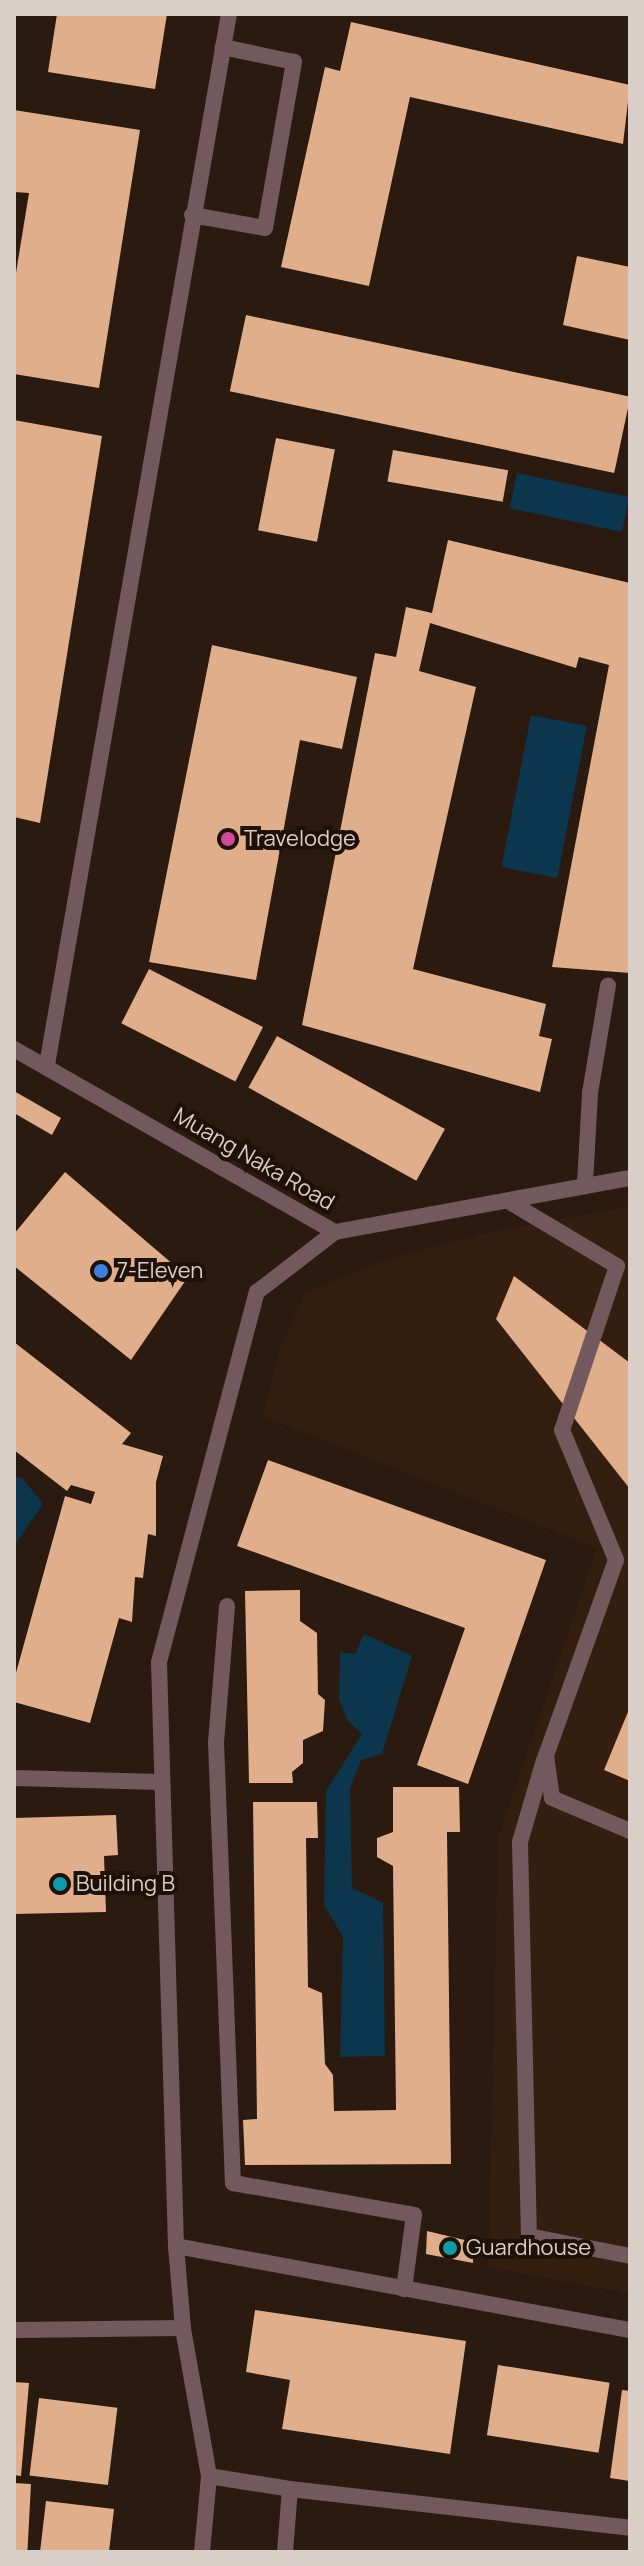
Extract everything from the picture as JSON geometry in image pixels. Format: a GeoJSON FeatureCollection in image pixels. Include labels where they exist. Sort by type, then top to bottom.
{"type":"FeatureCollection","features":[{"type":"Feature","properties":{"kind":"street"},"geometry":{"type":"LineString","coordinates":[[47,1065],[229,14]]}},
{"type":"Feature","properties":{"kind":"street"},"geometry":{"type":"LineString","coordinates":[[192,215],[265,228],[294,62],[223,47]]}},
{"type":"Feature","properties":{"kind":"street"},"geometry":{"type":"LineString","coordinates":[[585,1183],[590,1093],[608,986]]}},
{"type":"Feature","properties":{"kind":"street","name":"Muang Naka Road"},"geometry":{"type":"LineString","coordinates":[[14,1049],[47,1065],[335,1232],[508,1201],[585,1183],[630,1178]]}},
{"type":"Feature","properties":{"kind":"street"},"geometry":{"type":"LineString","coordinates":[[508,1201],[584,1242],[624,1270],[562,1430],[616,1560],[546,1755],[520,1842],[529,2236],[630,2256]]}},
{"type":"Feature","properties":{"kind":"street"},"geometry":{"type":"LineString","coordinates":[[202,2552],[209,2476],[183,2328],[176,2246],[160,1782],[159,1662],[257,1292],[335,1232]]}},
{"type":"Feature","properties":{"kind":"street"},"geometry":{"type":"LineString","coordinates":[[227,1606],[216,1742],[233,2183],[414,2215],[404,2289]]}},
{"type":"Feature","properties":{"kind":"street"},"geometry":{"type":"LineString","coordinates":[[546,1755],[552,1798],[630,1831]]}},
{"type":"Feature","properties":{"kind":"street"},"geometry":{"type":"LineString","coordinates":[[14,1778],[160,1782]]}},
{"type":"Feature","properties":{"kind":"street"},"geometry":{"type":"LineString","coordinates":[[176,2246],[630,2330]]}},
{"type":"Feature","properties":{"kind":"street"},"geometry":{"type":"LineString","coordinates":[[14,2330],[183,2328]]}},
{"type":"Feature","properties":{"kind":"street"},"geometry":{"type":"LineString","coordinates":[[209,2476],[290,2489],[630,2528]]}},
{"type":"Feature","properties":{"kind":"street"},"geometry":{"type":"LineString","coordinates":[[285,2552],[290,2489]]}},
{"type":"Feature","properties":{"kind":"shaded area"},"geometry":{"type":"Polygon","coordinates":[[[630,1206],[630,2294],[488,2267],[498,1837],[597,1548],[262,1416],[278,1353],[305,1293],[384,1260],[492,1232],[630,1206]]]}},
{"type":"Feature","properties":{"kind":"water"},"geometry":{"type":"Polygon","coordinates":[[[517,473],[629,497],[622,532],[510,508],[517,473]]]}},
{"type":"Feature","properties":{"kind":"water"},"geometry":{"type":"Polygon","coordinates":[[[531,715],[587,726],[557,878],[501,867],[531,715]]]}},
{"type":"Feature","properties":{"kind":"water"},"geometry":{"type":"Polygon","coordinates":[[[14,1476],[23,1479],[43,1504],[14,1546],[14,1476]]]}},
{"type":"Feature","properties":{"kind":"water"},"geometry":{"type":"Polygon","coordinates":[[[364,1634],[412,1656],[382,1754],[361,1760],[350,1789],[352,1888],[383,1903],[385,2056],[340,2057],[343,1937],[324,1905],[326,1791],[362,1734],[347,1720],[339,1699],[340,1652],[355,1654],[364,1634]]]}},
{"type":"Feature","properties":{"kind":"building"},"geometry":{"type":"Polygon","coordinates":[[[57,14],[167,14],[155,89],[48,72],[57,14]]]}},
{"type":"Feature","properties":{"kind":"building"},"geometry":{"type":"Polygon","coordinates":[[[351,22],[630,85],[623,144],[410,97],[369,286],[281,267],[325,67],[340,71],[351,22]]]}},
{"type":"Feature","properties":{"kind":"building"},"geometry":{"type":"Polygon","coordinates":[[[14,110],[140,130],[99,388],[14,374],[14,285],[29,193],[14,192],[14,110]]]}},
{"type":"Feature","properties":{"kind":"building"},"geometry":{"type":"Polygon","coordinates":[[[577,256],[630,267],[630,340],[563,325],[577,256]]]}},
{"type":"Feature","properties":{"kind":"building"},"geometry":{"type":"Polygon","coordinates":[[[246,315],[630,397],[614,473],[230,391],[246,315]]]}},
{"type":"Feature","properties":{"kind":"building"},"geometry":{"type":"Polygon","coordinates":[[[14,420],[102,436],[40,823],[14,817],[14,420]]]}},
{"type":"Feature","properties":{"kind":"building"},"geometry":{"type":"Polygon","coordinates":[[[276,438],[335,449],[317,542],[258,530],[276,438]]]}},
{"type":"Feature","properties":{"kind":"building"},"geometry":{"type":"Polygon","coordinates":[[[393,450],[508,470],[503,502],[387,482],[393,450]]]}},
{"type":"Feature","properties":{"kind":"building"},"geometry":{"type":"Polygon","coordinates":[[[448,540],[630,583],[630,973],[552,967],[609,665],[579,657],[576,668],[430,623],[419,671],[476,687],[413,969],[546,1004],[539,1036],[552,1039],[540,1092],[302,1025],[375,653],[396,657],[406,607],[432,613],[448,540]]]}},
{"type":"Feature","properties":{"kind":"building","name":"Travelodge"},"geometry":{"type":"Polygon","coordinates":[[[212,645],[357,677],[342,749],[300,740],[256,980],[149,962],[212,645]]]}},
{"type":"Feature","properties":{"kind":"building"},"geometry":{"type":"Polygon","coordinates":[[[149,969],[263,1027],[235,1081],[121,1023],[149,969]]]}},
{"type":"Feature","properties":{"kind":"building"},"geometry":{"type":"Polygon","coordinates":[[[277,1036],[445,1129],[416,1181],[248,1088],[277,1036]]]}},
{"type":"Feature","properties":{"kind":"building"},"geometry":{"type":"Polygon","coordinates":[[[14,1091],[61,1118],[52,1135],[14,1113],[14,1091]]]}},
{"type":"Feature","properties":{"kind":"building","name":"7-Eleven"},"geometry":{"type":"Polygon","coordinates":[[[65,1172],[188,1277],[131,1360],[14,1266],[14,1234],[65,1172]]]}},
{"type":"Feature","properties":{"kind":"building"},"geometry":{"type":"Polygon","coordinates":[[[514,1276],[630,1363],[630,1489],[496,1319],[514,1276]]]}},
{"type":"Feature","properties":{"kind":"building"},"geometry":{"type":"Polygon","coordinates":[[[14,1342],[131,1433],[122,1444],[163,1456],[156,1482],[156,1536],[148,1534],[143,1578],[135,1577],[132,1622],[119,1618],[90,1723],[14,1702],[14,1680],[65,1496],[91,1504],[95,1492],[71,1485],[67,1491],[14,1450],[14,1342]]]}},
{"type":"Feature","properties":{"kind":"building"},"geometry":{"type":"Polygon","coordinates":[[[268,1460],[546,1560],[468,1784],[417,1765],[465,1628],[237,1546],[268,1460]]]}},
{"type":"Feature","properties":{"kind":"building"},"geometry":{"type":"Polygon","coordinates":[[[300,1590],[300,1621],[317,1633],[318,1694],[325,1700],[323,1731],[303,1740],[303,1763],[292,1772],[293,1783],[249,1783],[245,1591],[300,1590]]]}},
{"type":"Feature","properties":{"kind":"building"},"geometry":{"type":"Polygon","coordinates":[[[630,1707],[630,1781],[604,1770],[630,1707]]]}},
{"type":"Feature","properties":{"kind":"building"},"geometry":{"type":"Polygon","coordinates":[[[393,1787],[459,1787],[460,1832],[447,1832],[451,2164],[245,2165],[243,2120],[257,2119],[253,1802],[317,1802],[318,1838],[306,1838],[308,1987],[322,1993],[325,2064],[333,2075],[334,2111],[396,2110],[393,1866],[377,1857],[377,1838],[393,1832],[393,1787]]]}},
{"type":"Feature","properties":{"kind":"building","name":"Building B"},"geometry":{"type":"Polygon","coordinates":[[[116,1815],[118,1855],[104,1856],[106,1912],[14,1914],[14,1818],[116,1815]]]}},
{"type":"Feature","properties":{"kind":"building","name":"Guardhouse"},"geometry":{"type":"Polygon","coordinates":[[[427,2231],[473,2242],[473,2263],[426,2254],[427,2231]]]}},
{"type":"Feature","properties":{"kind":"building"},"geometry":{"type":"Polygon","coordinates":[[[255,2310],[466,2341],[450,2454],[282,2429],[290,2380],[246,2372],[255,2310]]]}},
{"type":"Feature","properties":{"kind":"building"},"geometry":{"type":"Polygon","coordinates":[[[498,2365],[610,2383],[599,2453],[487,2435],[498,2365]]]}},
{"type":"Feature","properties":{"kind":"building"},"geometry":{"type":"Polygon","coordinates":[[[14,2382],[29,2383],[21,2476],[14,2475],[14,2382]]]}},
{"type":"Feature","properties":{"kind":"building"},"geometry":{"type":"Polygon","coordinates":[[[622,2390],[630,2391],[630,2481],[610,2478],[622,2390]]]}},
{"type":"Feature","properties":{"kind":"building"},"geometry":{"type":"Polygon","coordinates":[[[39,2398],[117,2408],[108,2485],[29,2475],[39,2398]]]}},
{"type":"Feature","properties":{"kind":"building"},"geometry":{"type":"Polygon","coordinates":[[[14,2483],[31,2484],[27,2552],[14,2552],[14,2483]]]}},
{"type":"Feature","properties":{"kind":"building"},"geometry":{"type":"Polygon","coordinates":[[[46,2501],[114,2509],[109,2552],[40,2552],[46,2501]]]}},
{"type":"Feature","properties":{"kind":"place","name":"Travelodge"},"geometry":{"type":"Point","coordinates":[228,839]}},
{"type":"Feature","properties":{"kind":"place","name":"7-Eleven"},"geometry":{"type":"Point","coordinates":[101,1271]}},
{"type":"Feature","properties":{"kind":"place","name":"Building B"},"geometry":{"type":"Point","coordinates":[60,1884]}},
{"type":"Feature","properties":{"kind":"place","name":"Guardhouse"},"geometry":{"type":"Point","coordinates":[450,2248]}}]}
